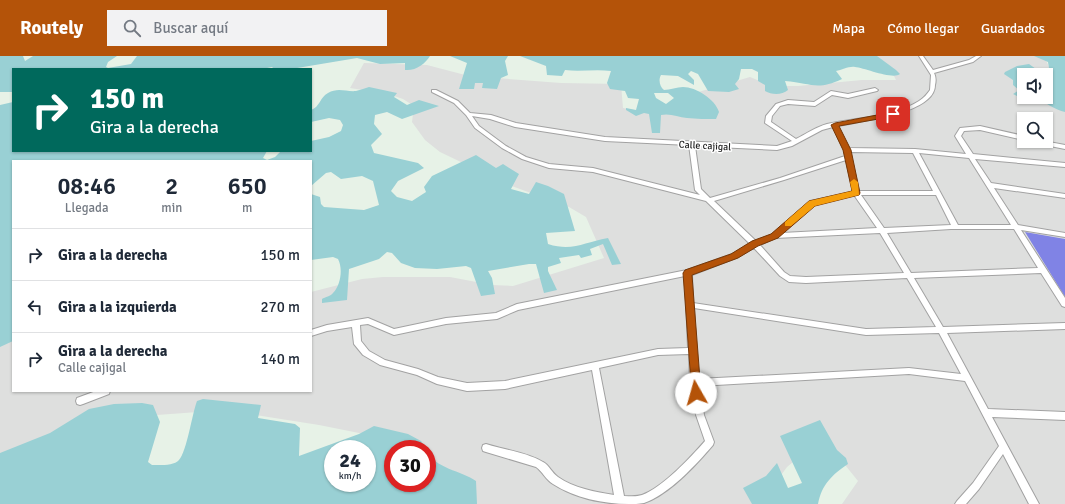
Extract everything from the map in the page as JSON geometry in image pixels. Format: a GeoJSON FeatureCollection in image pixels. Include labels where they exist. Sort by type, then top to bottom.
{"type":"FeatureCollection","features":[{"type":"Feature","properties":{"kind":"street"},"geometry":{"type":"LineString","coordinates":[[921,56],[928,64],[932,72],[971,61],[979,56]]}},
{"type":"Feature","properties":{"kind":"street","name":"Calle cajigal"},"geometry":{"type":"LineString","coordinates":[[468,114],[491,117],[515,125],[605,139],[777,148],[784,147],[812,131],[910,110],[933,91],[936,82],[932,72]]}},
{"type":"Feature","properties":{"kind":"street"},"geometry":{"type":"LineString","coordinates":[[795,141],[768,123],[769,116],[778,105],[788,102],[814,104],[831,93],[848,96],[875,90]]}},
{"type":"Feature","properties":{"kind":"street"},"geometry":{"type":"LineString","coordinates":[[434,91],[456,102],[468,114],[477,127],[504,147],[524,158],[549,166],[593,170],[710,200],[782,179],[848,153],[915,151],[971,155],[1065,166]]}},
{"type":"Feature","properties":{"kind":"street"},"geometry":{"type":"LineString","coordinates":[[835,125],[848,153],[856,193],[882,230],[941,330],[1034,504]]}},
{"type":"Feature","properties":{"kind":"street"},"geometry":{"type":"LineString","coordinates":[[1017,136],[980,128],[962,129],[958,136],[1065,304]]}},
{"type":"Feature","properties":{"kind":"street"},"geometry":{"type":"LineString","coordinates":[[692,144],[698,190],[755,244],[782,274],[789,279],[806,280],[1043,270]]}},
{"type":"Feature","properties":{"kind":"street"},"geometry":{"type":"LineString","coordinates":[[1053,145],[1065,147]]}},
{"type":"Feature","properties":{"kind":"street"},"geometry":{"type":"LineString","coordinates":[[915,151],[956,227]]}},
{"type":"Feature","properties":{"kind":"street"},"geometry":{"type":"LineString","coordinates":[[990,185],[1065,196]]}},
{"type":"Feature","properties":{"kind":"street"},"geometry":{"type":"LineString","coordinates":[[312,333],[327,328],[368,321],[394,332],[446,320],[498,316],[517,307],[688,273],[734,256],[755,244],[774,236],[812,203],[856,193],[937,193]]}},
{"type":"Feature","properties":{"kind":"street"},"geometry":{"type":"LineString","coordinates":[[774,236],[956,227],[1016,228],[1065,235]]}},
{"type":"Feature","properties":{"kind":"street"},"geometry":{"type":"LineString","coordinates":[[486,448],[540,465],[554,481],[581,493],[620,501],[640,500],[657,491],[694,461],[710,442],[700,415],[694,383],[688,273]]}},
{"type":"Feature","properties":{"kind":"street"},"geometry":{"type":"LineString","coordinates":[[690,305],[866,332],[1065,326]]}},
{"type":"Feature","properties":{"kind":"street"},"geometry":{"type":"LineString","coordinates":[[356,323],[357,342],[366,353],[383,363],[418,372],[436,380],[467,387],[505,385],[658,352],[693,350]]}},
{"type":"Feature","properties":{"kind":"street"},"geometry":{"type":"LineString","coordinates":[[595,366],[620,501]]}},
{"type":"Feature","properties":{"kind":"street"},"geometry":{"type":"LineString","coordinates":[[694,383],[909,371],[966,378]]}},
{"type":"Feature","properties":{"kind":"street"},"geometry":{"type":"LineString","coordinates":[[80,401],[103,392]]}},
{"type":"Feature","properties":{"kind":"street"},"geometry":{"type":"LineString","coordinates":[[986,413],[1065,416]]}},
{"type":"Feature","properties":{"kind":"street"},"geometry":{"type":"LineString","coordinates":[[960,504],[976,486],[1003,447]]}},
{"type":"Feature","properties":{"kind":"shaded area"},"geometry":{"type":"Polygon","coordinates":[[[0,56],[23,56],[25,61],[33,56],[117,56],[108,62],[106,67],[108,68],[12,68],[12,92],[0,92],[0,56]]]}},
{"type":"Feature","properties":{"kind":"shaded area"},"geometry":{"type":"Polygon","coordinates":[[[137,56],[430,56],[426,62],[420,66],[409,70],[405,70],[405,63],[380,64],[357,58],[297,68],[108,68],[131,64],[137,56]]]}},
{"type":"Feature","properties":{"kind":"shaded area"},"geometry":{"type":"Polygon","coordinates":[[[450,56],[508,56],[505,61],[508,75],[501,78],[497,89],[482,88],[483,83],[475,83],[474,89],[459,89],[467,63],[450,56]]]}},
{"type":"Feature","properties":{"kind":"shaded area"},"geometry":{"type":"Polygon","coordinates":[[[520,56],[877,56],[900,74],[891,76],[850,67],[836,71],[842,79],[826,85],[785,81],[788,90],[777,94],[765,91],[765,85],[758,81],[758,72],[752,69],[741,69],[739,79],[735,84],[739,89],[729,92],[708,91],[698,74],[691,71],[688,74],[694,80],[694,85],[678,76],[661,75],[660,83],[664,90],[683,87],[699,91],[714,103],[719,112],[716,119],[684,118],[671,115],[661,115],[660,133],[652,133],[649,114],[644,113],[636,116],[626,110],[626,108],[636,110],[639,99],[628,98],[625,91],[610,89],[607,83],[611,71],[565,70],[562,76],[547,75],[546,66],[520,56]],[[654,93],[656,98],[666,104],[674,98],[668,93],[654,93]]]}},
{"type":"Feature","properties":{"kind":"shaded area"},"geometry":{"type":"Polygon","coordinates":[[[876,56],[1044,56],[1050,68],[1017,68],[1017,104],[1053,104],[1053,101],[1065,106],[1065,504],[842,504],[858,481],[829,445],[805,452],[787,467],[760,504],[469,504],[436,469],[436,440],[394,440],[319,425],[225,410],[157,415],[0,463],[0,318],[12,304],[12,392],[312,392],[312,292],[362,279],[383,277],[450,277],[492,285],[513,286],[604,258],[586,217],[569,207],[509,185],[440,152],[425,140],[412,122],[414,106],[403,99],[388,94],[350,88],[364,63],[427,65],[469,76],[561,83],[621,84],[623,108],[651,113],[681,113],[711,110],[695,93],[750,77],[772,86],[798,86],[862,80],[896,80],[891,70],[876,56]]]}},
{"type":"Feature","properties":{"kind":"shaded area"},"geometry":{"type":"Polygon","coordinates":[[[1034,56],[1065,56],[1065,112],[1047,104],[1053,104],[1053,68],[1049,68],[1048,62],[1034,56]]]}},
{"type":"Feature","properties":{"kind":"shaded area"},"geometry":{"type":"Polygon","coordinates":[[[1029,64],[1035,68],[1017,68],[1017,88],[1013,85],[1013,80],[1004,74],[1017,66],[1029,64]]]}},
{"type":"Feature","properties":{"kind":"shaded area"},"geometry":{"type":"Polygon","coordinates":[[[369,87],[397,93],[394,97],[407,105],[419,100],[439,106],[402,119],[387,112],[375,115],[374,124],[382,134],[371,145],[374,153],[418,163],[424,168],[398,181],[391,191],[397,197],[412,201],[426,192],[424,187],[432,176],[476,155],[496,168],[503,164],[519,174],[511,189],[529,194],[536,182],[564,194],[575,231],[546,233],[548,244],[572,247],[608,238],[621,264],[612,265],[603,244],[590,249],[592,255],[581,258],[579,255],[559,258],[561,263],[548,267],[548,271],[557,290],[544,293],[536,264],[529,264],[488,271],[492,278],[495,294],[481,296],[471,268],[466,266],[437,269],[415,268],[401,263],[392,253],[387,252],[379,259],[349,269],[347,300],[322,303],[322,299],[329,296],[336,290],[341,272],[338,259],[333,257],[312,260],[312,194],[320,197],[321,204],[324,207],[364,210],[379,205],[373,181],[362,176],[341,179],[331,172],[326,173],[312,185],[312,160],[267,160],[275,157],[280,152],[312,152],[312,141],[329,137],[341,131],[343,125],[340,120],[329,118],[312,122],[312,110],[316,107],[325,95],[332,91],[356,91],[369,87]]]}},
{"type":"Feature","properties":{"kind":"shaded area"},"geometry":{"type":"Polygon","coordinates":[[[12,102],[12,152],[266,152],[263,158],[267,160],[12,160],[12,341],[0,347],[0,105],[12,102]]]}},
{"type":"Feature","properties":{"kind":"shaded area"},"geometry":{"type":"Polygon","coordinates":[[[1025,232],[1065,239],[1065,297],[1025,232]]]}},
{"type":"Feature","properties":{"kind":"shaded area"},"geometry":{"type":"Polygon","coordinates":[[[203,399],[261,405],[258,418],[295,424],[300,428],[299,456],[324,447],[324,492],[376,492],[376,440],[343,440],[374,426],[408,434],[419,440],[384,440],[384,492],[436,492],[436,461],[476,481],[477,504],[0,504],[0,453],[50,433],[89,409],[114,404],[142,403],[153,405],[160,422],[148,462],[152,465],[170,464],[179,460],[187,441],[197,401],[203,399]]]}},
{"type":"Feature","properties":{"kind":"shaded area"},"geometry":{"type":"Polygon","coordinates":[[[820,420],[837,450],[846,458],[848,464],[837,472],[825,485],[818,504],[752,504],[743,488],[766,476],[777,463],[788,488],[802,483],[780,436],[820,420]]]}},
{"type":"Feature","properties":{"kind":"slow traffic"},"geometry":{"type":"LineString","coordinates":[[788,224],[803,209],[812,203],[856,193],[854,182]]}},
{"type":"Feature","properties":{"kind":"route"},"geometry":{"type":"LineString","coordinates":[[696,393],[694,383],[688,273],[734,256],[755,244],[774,236],[803,209],[812,203],[856,193],[847,150],[835,125],[893,114]]}}]}
